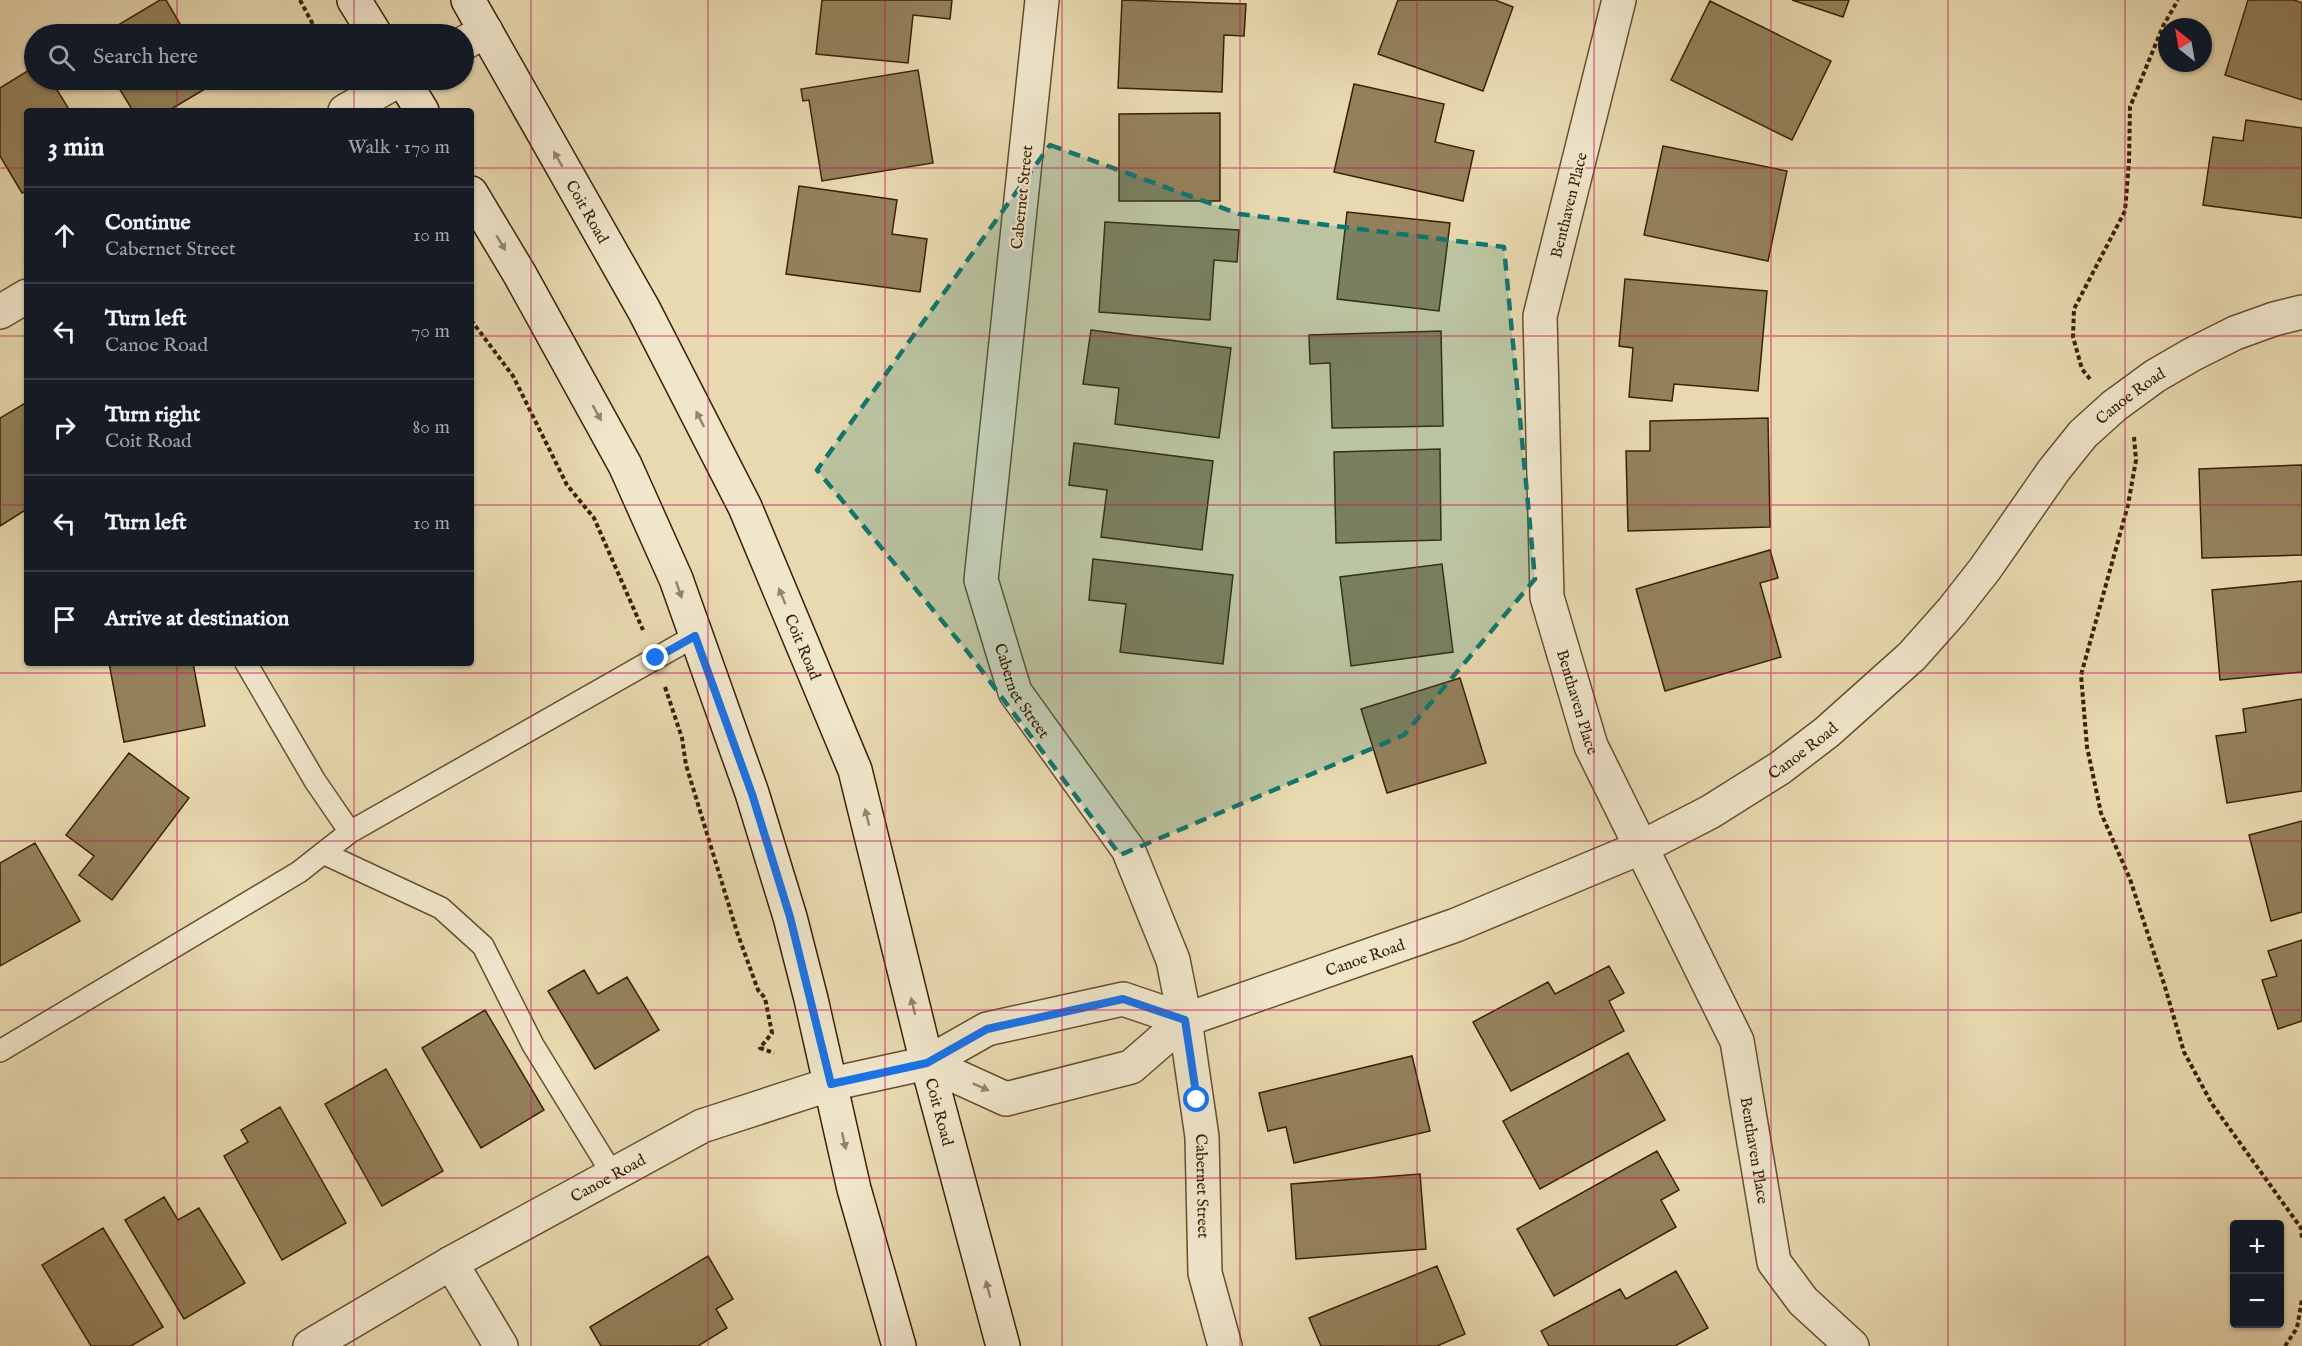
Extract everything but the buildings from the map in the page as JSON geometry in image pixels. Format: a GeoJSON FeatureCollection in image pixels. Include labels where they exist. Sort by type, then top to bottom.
{"type":"FeatureCollection","features":[{"type":"Feature","properties":{"kind":"street"},"geometry":{"type":"LineString","coordinates":[[354,0],[369,24]]}},
{"type":"Feature","properties":{"kind":"street","name":"Coit Road"},"geometry":{"type":"LineString","coordinates":[[468,0],[473,24]]}},
{"type":"Feature","properties":{"kind":"street","name":"Cabernet Street"},"geometry":{"type":"LineString","coordinates":[[1042,0],[981,580],[1015,692],[1128,849],[1173,960],[1185,1020],[1202,1137],[1205,1273],[1225,1346]]}},
{"type":"Feature","properties":{"kind":"street","name":"Benthaven Place"},"geometry":{"type":"LineString","coordinates":[[1619,0],[1540,316],[1546,597],[1591,746],[1737,1041],[1774,1262],[1803,1301],[1852,1346]]}},
{"type":"Feature","properties":{"kind":"street","name":"Coit Road"},"geometry":{"type":"LineString","coordinates":[[475,37],[644,310],[745,507],[855,770],[927,1063],[1003,1346]]}},
{"type":"Feature","properties":{"kind":"street"},"geometry":{"type":"LineString","coordinates":[[350,108],[383,90]]}},
{"type":"Feature","properties":{"kind":"street"},"geometry":{"type":"LineString","coordinates":[[408,90],[420,108]]}},
{"type":"Feature","properties":{"kind":"street"},"geometry":{"type":"LineString","coordinates":[[474,198],[519,273],[625,465],[676,579],[752,794],[790,917],[854,1189],[899,1346]]}},
{"type":"Feature","properties":{"kind":"street","name":"Canoe Road"},"geometry":{"type":"LineString","coordinates":[[927,1063],[1006,1099],[1131,1068],[1185,1020],[1456,925],[1642,847],[1710,812],[1780,768],[1867,697],[1912,656],[1952,611],[2018,523],[2054,470],[2083,434],[2114,406],[2155,376],[2235,333],[2302,312]]}},
{"type":"Feature","properties":{"kind":"street","name":"Canoe Road"},"geometry":{"type":"LineString","coordinates":[[309,1346],[451,1263],[702,1126],[831,1084],[927,1063],[987,1029],[1123,999],[1185,1020]]}},
{"type":"Feature","properties":{"kind":"street"},"geometry":{"type":"LineString","coordinates":[[451,1263],[501,1346]]}},
{"type":"Feature","properties":{"kind":"lane"},"geometry":{"type":"LineString","coordinates":[[0,1052],[299,872],[350,832],[695,636]]}},
{"type":"Feature","properties":{"kind":"lane"},"geometry":{"type":"LineString","coordinates":[[248,666],[315,781],[350,832]]}},
{"type":"Feature","properties":{"kind":"lane"},"geometry":{"type":"LineString","coordinates":[[323,853],[441,908],[483,946],[533,1045],[613,1175]]}},
{"type":"Feature","properties":{"kind":"path"},"geometry":{"type":"LineString","coordinates":[[300,0],[313,24]]}},
{"type":"Feature","properties":{"kind":"path"},"geometry":{"type":"LineString","coordinates":[[2178,0],[2163,26],[2130,107],[2125,211],[2074,309],[2073,337],[2082,369],[2114,406],[2133,433],[2136,460],[2128,504],[2081,675],[2087,747],[2102,813],[2130,879],[2184,1052],[2212,1104],[2301,1228],[2302,1238]]}},
{"type":"Feature","properties":{"kind":"path"},"geometry":{"type":"LineString","coordinates":[[2285,1346],[2297,1328],[2302,1299]]}},
{"type":"Feature","properties":{"kind":"highlighted area"},"geometry":{"type":"Polygon","coordinates":[[[1050,145],[1239,214],[1504,247],[1535,579],[1404,735],[1120,855],[967,651],[817,470],[1050,145]]]}},
{"type":"Feature","properties":{"kind":"route"},"geometry":{"type":"LineString","coordinates":[[656,658],[695,636],[752,794],[790,917],[831,1084],[927,1063],[987,1029],[1123,999],[1185,1020],[1197,1100]]}}]}
